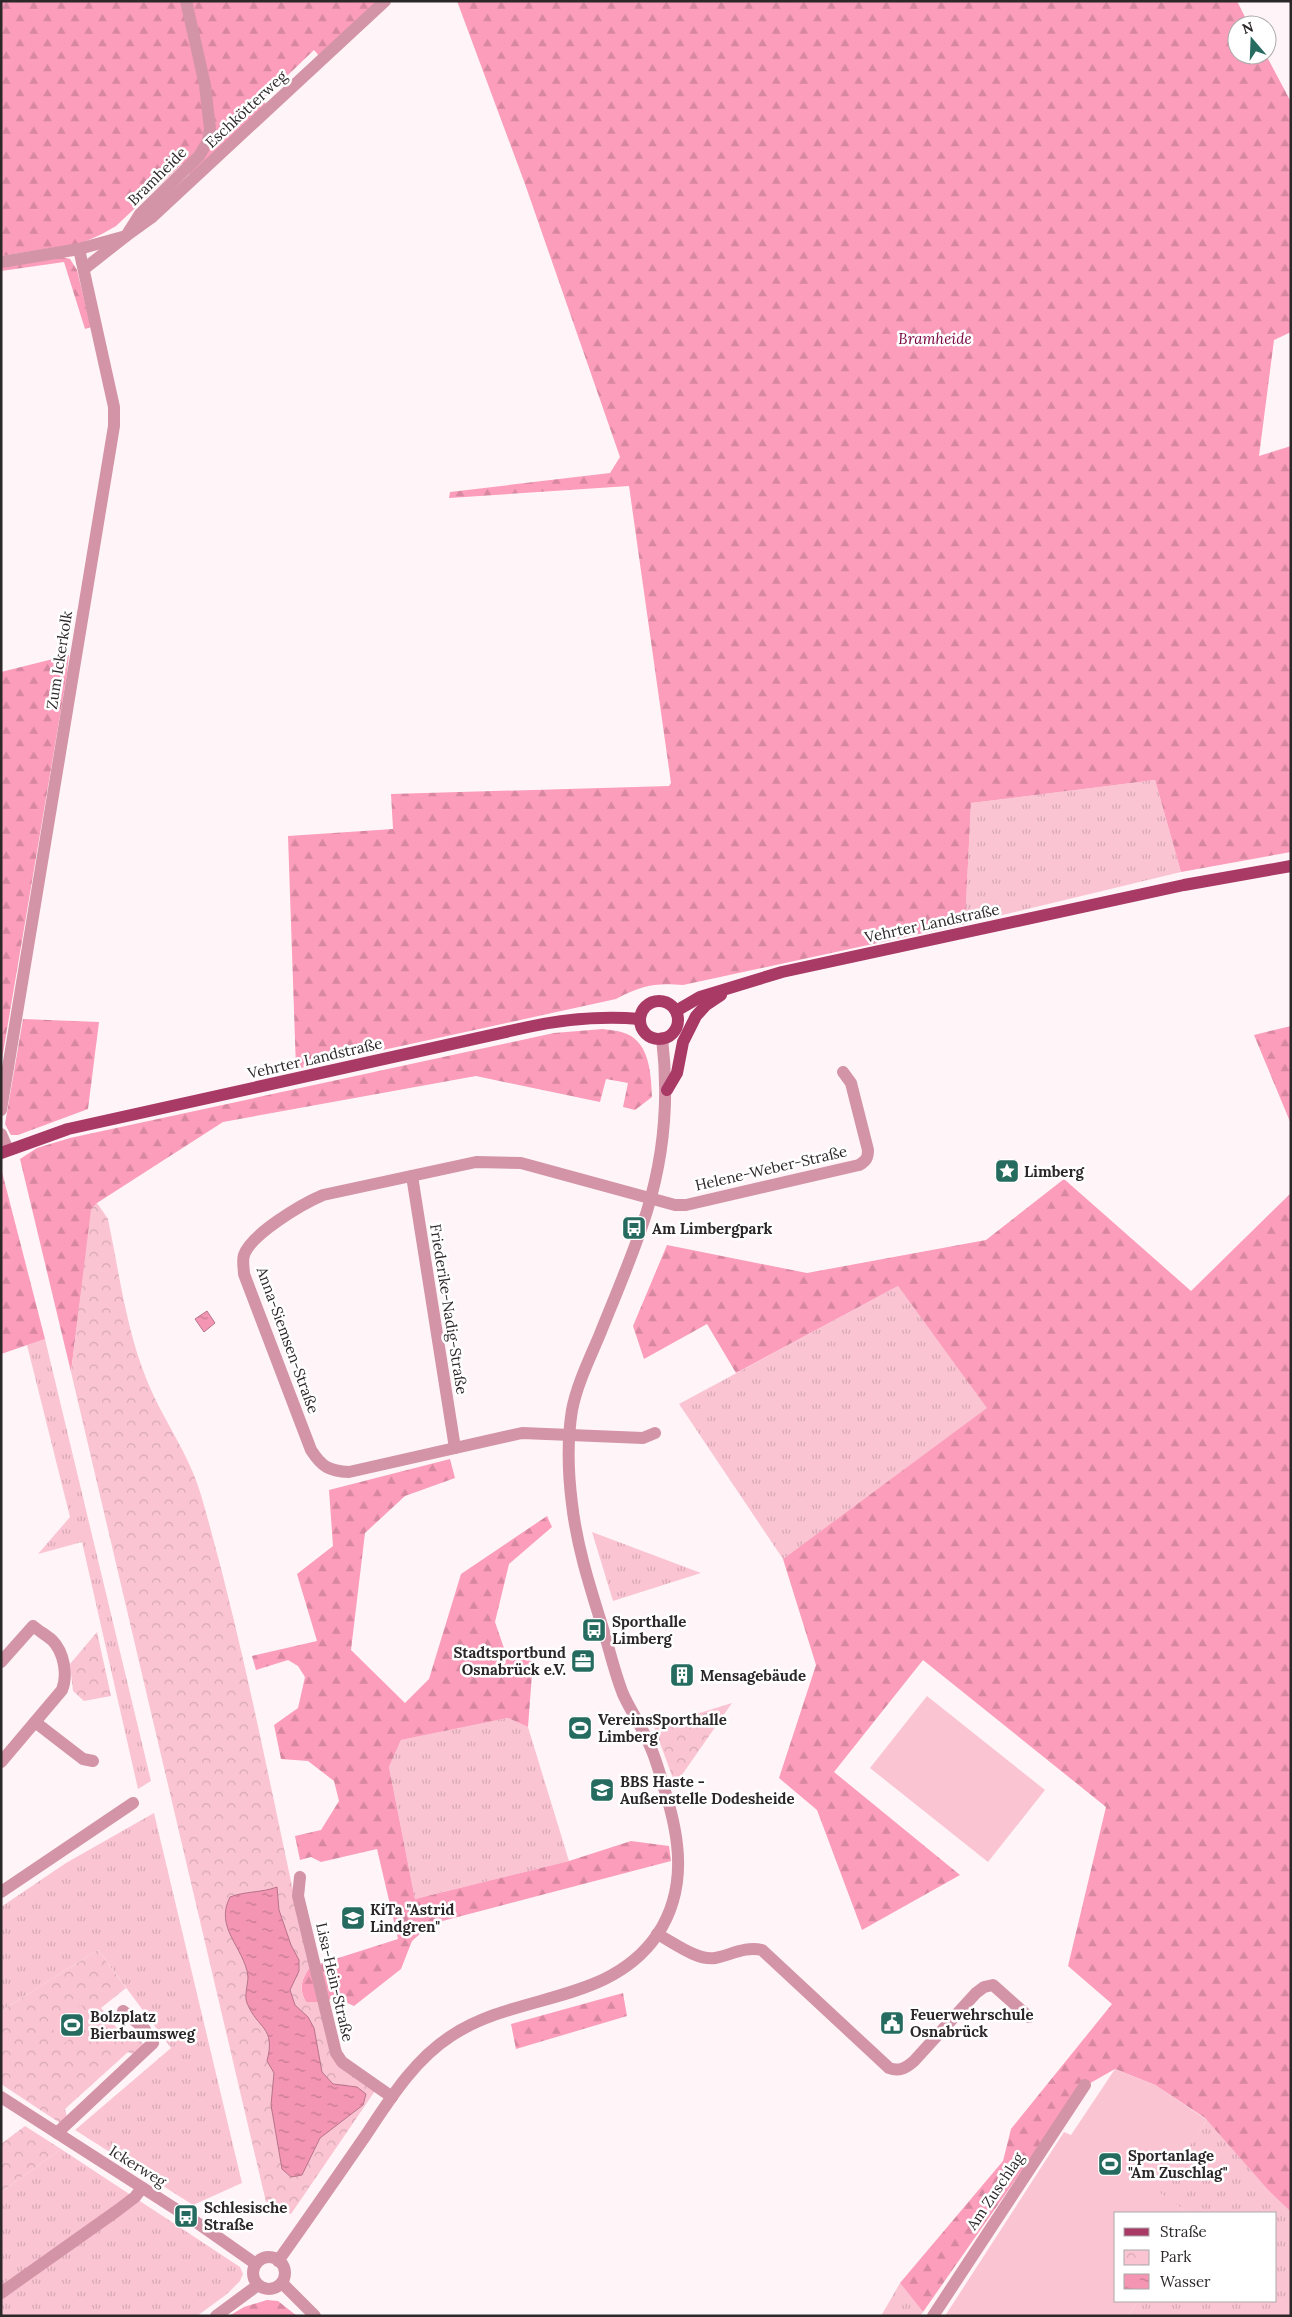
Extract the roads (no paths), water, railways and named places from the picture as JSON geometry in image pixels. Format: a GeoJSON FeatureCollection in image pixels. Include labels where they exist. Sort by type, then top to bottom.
{"type":"FeatureCollection","features":[{"type":"Feature","properties":{"kind":"main road","name":"Vehrter Landstraße"},"geometry":{"type":"LineString","coordinates":[[676,1011],[700,997],[728,987],[791,970],[1200,887],[1291,866]]}},
{"type":"Feature","properties":{"kind":"main road"},"geometry":{"type":"LineString","coordinates":[[666,1090],[677,1073],[683,1042],[696,1016],[706,1005],[720,997],[728,987]]}},
{"type":"Feature","properties":{"kind":"main road"},"geometry":{"type":"LineString","coordinates":[[658,1001],[668,1003],[676,1011],[678,1018],[675,1030],[662,1038],[647,1034],[643,1030],[640,1019],[644,1008],[658,1001]]}},
{"type":"Feature","properties":{"kind":"main road","name":"Vehrter Landstraße"},"geometry":{"type":"LineString","coordinates":[[4,1151],[35,1139],[90,1124],[528,1027],[554,1022],[604,1017],[640,1019]]}},
{"type":"Feature","properties":{"kind":"street","name":"Bramheide"},"geometry":{"type":"LineString","coordinates":[[126,236],[140,214],[200,156],[208,141],[210,128],[205,85],[186,1]]}},
{"type":"Feature","properties":{"kind":"street","name":"Eschkötterweg"},"geometry":{"type":"LineString","coordinates":[[126,236],[159,212],[385,1]]}},
{"type":"Feature","properties":{"kind":"street"},"geometry":{"type":"LineString","coordinates":[[1,262],[79,249],[126,236]]}},
{"type":"Feature","properties":{"kind":"street"},"geometry":{"type":"LineString","coordinates":[[84,269],[126,236]]}},
{"type":"Feature","properties":{"kind":"street","name":"Zum Ickerkolk"},"geometry":{"type":"LineString","coordinates":[[1,1110],[114,426],[114,407],[79,249]]}},
{"type":"Feature","properties":{"kind":"street"},"geometry":{"type":"LineString","coordinates":[[278,2261],[392,2098],[427,2055],[451,2036],[479,2020],[506,2009],[574,1992],[599,1983],[621,1970],[640,1954],[657,1934],[669,1911],[677,1887],[678,1841],[674,1822],[651,1748],[622,1692],[584,1566],[572,1504],[569,1435],[572,1407],[624,1274],[650,1199],[658,1160],[666,1090],[662,1038]]}},
{"type":"Feature","properties":{"kind":"street","name":"Helene-Weber-Straße"},"geometry":{"type":"LineString","coordinates":[[650,1199],[675,1205],[686,1205],[864,1162],[868,1156],[868,1150],[851,1083],[843,1072]]}},
{"type":"Feature","properties":{"kind":"street"},"geometry":{"type":"LineString","coordinates":[[1,1134],[4,1151]]}},
{"type":"Feature","properties":{"kind":"street","name":"Anna-Siemsen-Straße"},"geometry":{"type":"LineString","coordinates":[[650,1199],[521,1163],[476,1162],[323,1195],[304,1203],[252,1241],[244,1256],[244,1274],[311,1450],[320,1464],[334,1471],[349,1472],[522,1433],[643,1438],[655,1433]]}},
{"type":"Feature","properties":{"kind":"street","name":"Friederike-Nadig-Straße"},"geometry":{"type":"LineString","coordinates":[[412,1176],[455,1448]]}},
{"type":"Feature","properties":{"kind":"street"},"geometry":{"type":"LineString","coordinates":[[1,1662],[33,1626],[53,1641],[58,1648],[64,1665],[66,1681],[62,1690],[1,1762]]}},
{"type":"Feature","properties":{"kind":"street"},"geometry":{"type":"LineString","coordinates":[[35,1722],[83,1759],[93,1761]]}},
{"type":"Feature","properties":{"kind":"street"},"geometry":{"type":"LineString","coordinates":[[1,1892],[133,1803]]}},
{"type":"Feature","properties":{"kind":"street","name":"Lisa-Hein-Straße"},"geometry":{"type":"LineString","coordinates":[[300,1877],[298,1896],[336,2053],[342,2062],[392,2098]]}},
{"type":"Feature","properties":{"kind":"street"},"geometry":{"type":"LineString","coordinates":[[657,1934],[701,1957],[713,1959],[746,1950],[762,1950],[889,2068],[896,2071],[906,2068],[914,2062],[976,1993],[984,1988],[993,1986],[1029,2017]]}},
{"type":"Feature","properties":{"kind":"street"},"geometry":{"type":"LineString","coordinates":[[57,2134],[153,2043],[144,2028],[124,2011]]}},
{"type":"Feature","properties":{"kind":"street","name":"Am Zuschlag"},"geometry":{"type":"LineString","coordinates":[[933,2316],[1085,2085]]}},
{"type":"Feature","properties":{"kind":"street","name":"Ickerweg"},"geometry":{"type":"LineString","coordinates":[[1,2097],[256,2264]]}},
{"type":"Feature","properties":{"kind":"street"},"geometry":{"type":"LineString","coordinates":[[1,2293],[118,2210],[135,2197],[142,2188]]}},
{"type":"Feature","properties":{"kind":"street"},"geometry":{"type":"LineString","coordinates":[[267,2258],[278,2261],[285,2273],[282,2283],[278,2287],[268,2289],[258,2286],[253,2276],[256,2264],[267,2258]]}},
{"type":"Feature","properties":{"kind":"street"},"geometry":{"type":"LineString","coordinates":[[282,2283],[314,2316]]}},
{"type":"Feature","properties":{"kind":"street"},"geometry":{"type":"LineString","coordinates":[[216,2316],[258,2286]]}},
{"type":"Feature","properties":{"kind":"water"},"geometry":{"type":"Polygon","coordinates":[[[207,1311],[215,1323],[204,1332],[195,1319],[207,1311]]]}},
{"type":"Feature","properties":{"kind":"water"},"geometry":{"type":"Polygon","coordinates":[[[277,1887],[279,1910],[291,1945],[299,1960],[299,1971],[290,1990],[295,2005],[308,2017],[314,2028],[322,2072],[333,2084],[357,2087],[366,2094],[363,2105],[320,2138],[302,2175],[291,2177],[282,2169],[271,2105],[274,2073],[267,2061],[269,2050],[268,2034],[251,2012],[247,2003],[248,1976],[225,1918],[230,1897],[277,1887]]]}},
{"type":"Feature","properties":{"kind":"place","name":"Limberg"},"geometry":{"type":"Point","coordinates":[1007,1171]}},
{"type":"Feature","properties":{"kind":"place","name":"Am Limbergpark"},"geometry":{"type":"Point","coordinates":[634,1228]}},
{"type":"Feature","properties":{"kind":"place","name":"Sporthalle Limberg"},"geometry":{"type":"Point","coordinates":[594,1630]}},
{"type":"Feature","properties":{"kind":"place","name":"Stadtsportbund Osnabrück e.V."},"geometry":{"type":"Point","coordinates":[583,1661]}},
{"type":"Feature","properties":{"kind":"place","name":"Mensagebäude"},"geometry":{"type":"Point","coordinates":[682,1675]}},
{"type":"Feature","properties":{"kind":"place","name":"VereinsSporthalle Limberg"},"geometry":{"type":"Point","coordinates":[580,1728]}},
{"type":"Feature","properties":{"kind":"place","name":"BBS Haste - Außenstelle Dodesheide"},"geometry":{"type":"Point","coordinates":[602,1790]}},
{"type":"Feature","properties":{"kind":"place","name":"KiTa \"Astrid Lindgren\""},"geometry":{"type":"Point","coordinates":[353,1918]}},
{"type":"Feature","properties":{"kind":"place","name":"Feuerwehrschule Osnabrück"},"geometry":{"type":"Point","coordinates":[892,2023]}},
{"type":"Feature","properties":{"kind":"place","name":"Bolzplatz Bierbaumsweg"},"geometry":{"type":"Point","coordinates":[72,2025]}},
{"type":"Feature","properties":{"kind":"place","name":"Sportanlage \"Am Zuschlag\""},"geometry":{"type":"Point","coordinates":[1110,2164]}},
{"type":"Feature","properties":{"kind":"place","name":"Schlesische Straße"},"geometry":{"type":"Point","coordinates":[186,2216]}}]}
